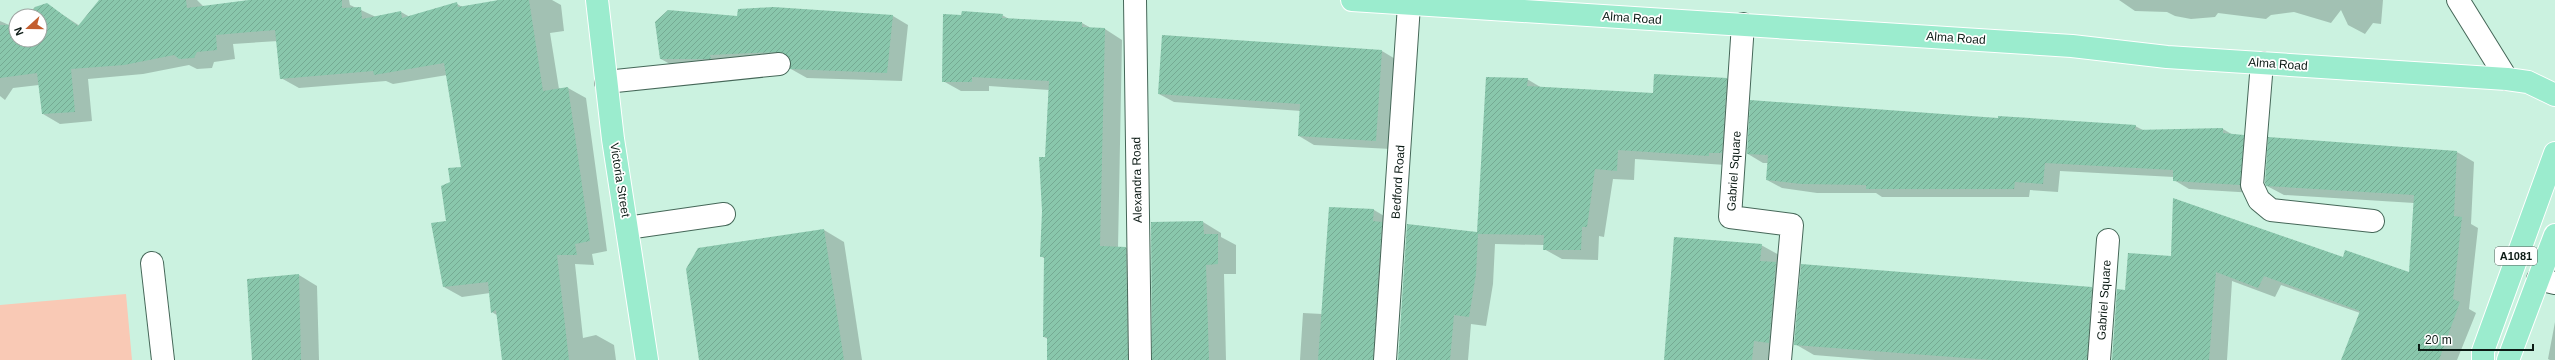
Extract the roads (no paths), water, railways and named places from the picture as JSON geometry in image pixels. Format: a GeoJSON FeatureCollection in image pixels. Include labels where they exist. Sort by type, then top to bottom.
{"type":"FeatureCollection","features":[{"type":"Feature","properties":{"kind":"main road","name":"Victoria Street"},"geometry":{"type":"LineString","coordinates":[[597,0],[606,82],[647,360]]}},
{"type":"Feature","properties":{"kind":"main road","name":"Alma Road"},"geometry":{"type":"LineString","coordinates":[[1352,0],[1409,5],[1498,5],[1644,20],[1743,24],[2072,46],[2167,57],[2507,79],[2528,82],[2555,95]]}},
{"type":"Feature","properties":{"kind":"main road","name":"A1081"},"geometry":{"type":"LineString","coordinates":[[2483,360],[2483,351],[2555,153]]}},
{"type":"Feature","properties":{"kind":"main road","name":"A1081"},"geometry":{"type":"LineString","coordinates":[[2508,360],[2546,281],[2555,235]]}},
{"type":"Feature","properties":{"kind":"street","name":"Alexandra Road"},"geometry":{"type":"LineString","coordinates":[[1135,0],[1140,360]]}},
{"type":"Feature","properties":{"kind":"street"},"geometry":{"type":"LineString","coordinates":[[2458,0],[2507,79]]}},
{"type":"Feature","properties":{"kind":"street","name":"Bedford Road"},"geometry":{"type":"LineString","coordinates":[[1385,360],[1409,5]]}},
{"type":"Feature","properties":{"kind":"street","name":"Gabriel Square"},"geometry":{"type":"LineString","coordinates":[[1743,24],[1730,217],[1792,225],[1780,360]]}},
{"type":"Feature","properties":{"kind":"street"},"geometry":{"type":"LineString","coordinates":[[2262,63],[2252,185],[2259,200],[2271,210],[2373,221]]}},
{"type":"Feature","properties":{"kind":"street"},"geometry":{"type":"LineString","coordinates":[[606,82],[779,64]]}},
{"type":"Feature","properties":{"kind":"street"},"geometry":{"type":"LineString","coordinates":[[627,228],[724,214]]}},
{"type":"Feature","properties":{"kind":"street","name":"Gabriel Square"},"geometry":{"type":"LineString","coordinates":[[2099,360],[2108,240]]}},
{"type":"Feature","properties":{"kind":"street"},"geometry":{"type":"LineString","coordinates":[[152,263],[163,360]]}}]}
